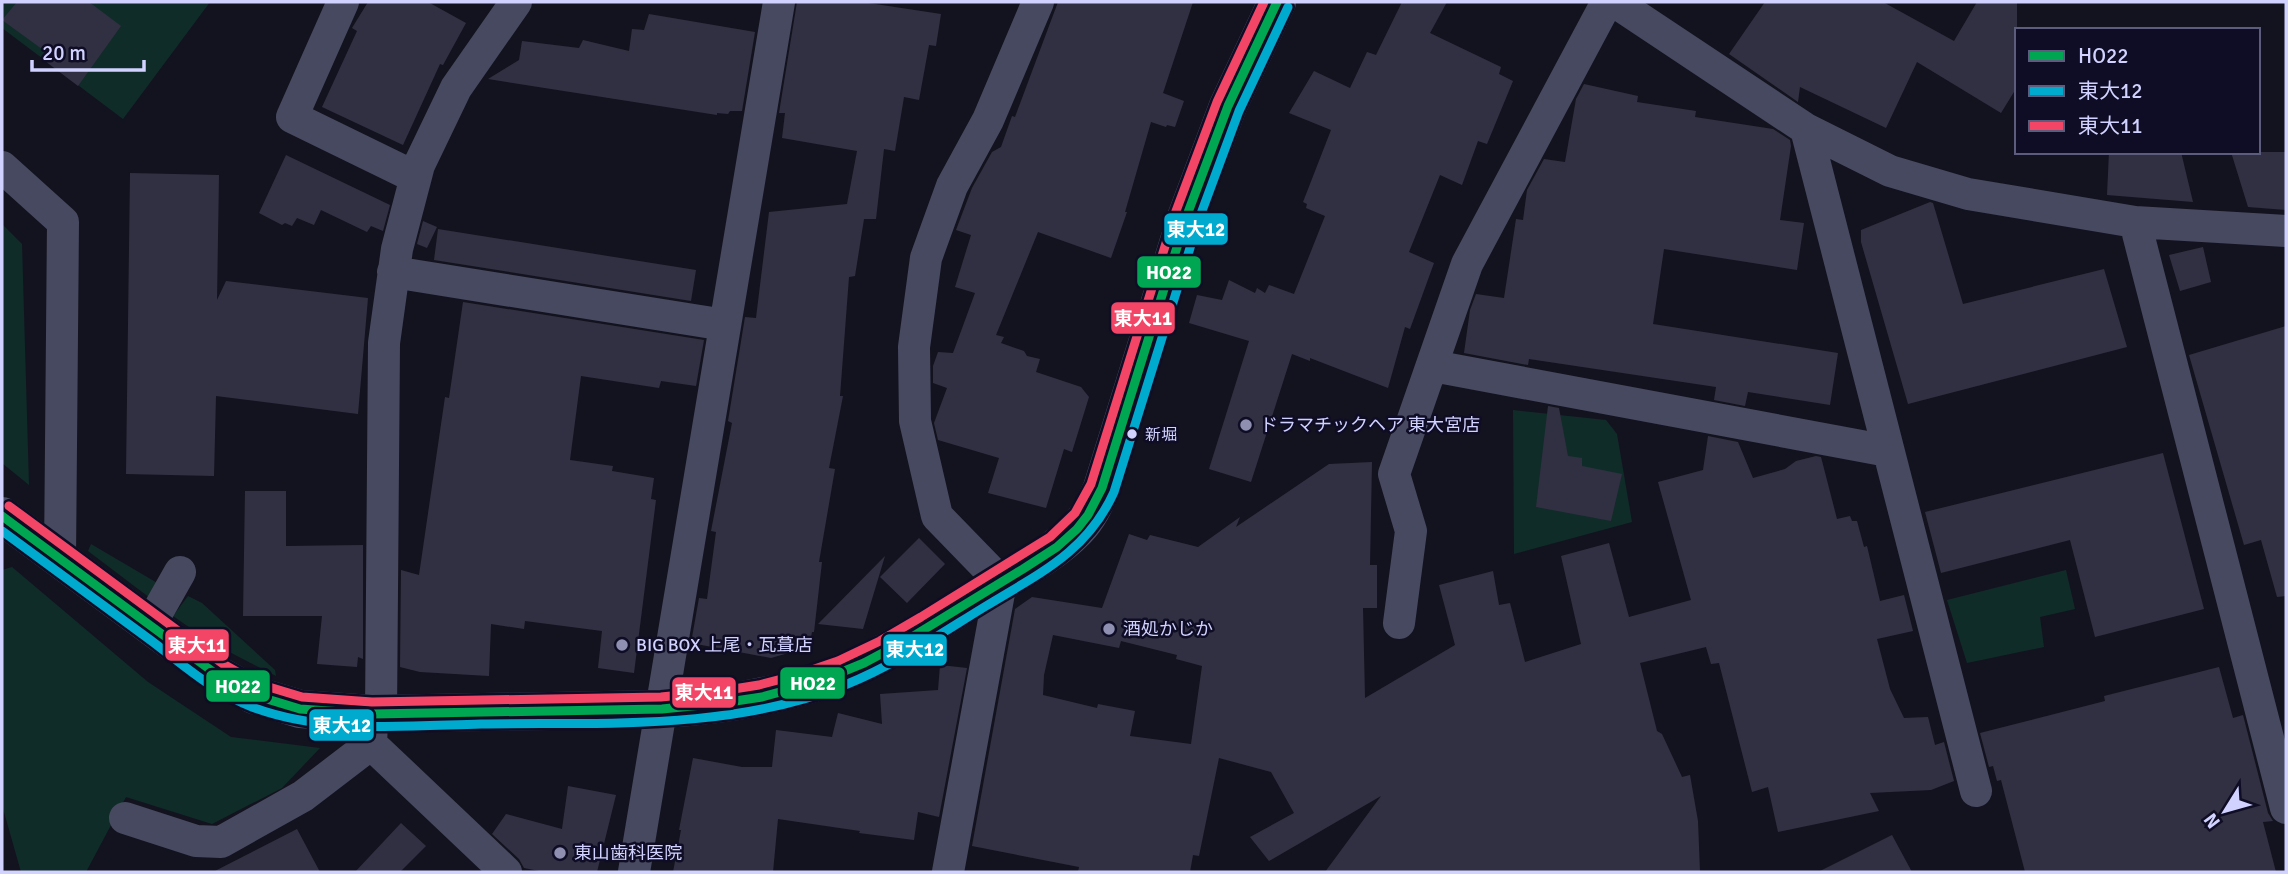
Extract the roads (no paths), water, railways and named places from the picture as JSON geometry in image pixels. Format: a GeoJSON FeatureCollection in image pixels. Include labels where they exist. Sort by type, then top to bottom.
{"type":"FeatureCollection","features":[{"type":"Feature","properties":{"kind":"street"},"geometry":{"type":"LineString","coordinates":[[343,2],[292,117],[415,177]]}},
{"type":"Feature","properties":{"kind":"street"},"geometry":{"type":"LineString","coordinates":[[506,872],[375,724],[384,343],[393,272],[415,177],[456,88],[516,2]]}},
{"type":"Feature","properties":{"kind":"street"},"geometry":{"type":"LineString","coordinates":[[634,872],[779,2]]}},
{"type":"Feature","properties":{"kind":"street"},"geometry":{"type":"LineString","coordinates":[[1001,582],[937,516],[915,421],[914,347],[926,258],[947,198],[988,120],[1038,2]]}},
{"type":"Feature","properties":{"kind":"street"},"geometry":{"type":"LineString","coordinates":[[2,516],[216,674],[254,695],[300,709],[375,724],[662,709],[746,700],[822,681],[921,631],[1052,549],[1077,529],[1097,499],[1187,215],[1228,106],[1277,2]]}},
{"type":"Feature","properties":{"kind":"street"},"geometry":{"type":"LineString","coordinates":[[1399,624],[1411,531],[1394,474],[1467,264],[1607,2]]}},
{"type":"Feature","properties":{"kind":"street"},"geometry":{"type":"LineString","coordinates":[[1615,2],[1806,129],[1890,171],[1968,194],[2135,222],[2286,231]]}},
{"type":"Feature","properties":{"kind":"street"},"geometry":{"type":"LineString","coordinates":[[1806,129],[1976,791]]}},
{"type":"Feature","properties":{"kind":"street"},"geometry":{"type":"LineString","coordinates":[[2,167],[63,222],[60,558]]}},
{"type":"Feature","properties":{"kind":"street"},"geometry":{"type":"LineString","coordinates":[[2135,222],[2286,808]]}},
{"type":"Feature","properties":{"kind":"street"},"geometry":{"type":"LineString","coordinates":[[393,272],[726,325]]}},
{"type":"Feature","properties":{"kind":"street"},"geometry":{"type":"LineString","coordinates":[[1433,366],[1888,451]]}},
{"type":"Feature","properties":{"kind":"street"},"geometry":{"type":"LineString","coordinates":[[150,625],[180,572]]}},
{"type":"Feature","properties":{"kind":"street"},"geometry":{"type":"LineString","coordinates":[[948,872],[1001,582]]}},
{"type":"Feature","properties":{"kind":"street"},"geometry":{"type":"LineString","coordinates":[[125,818],[196,841],[221,842],[303,796],[375,724]]}},
{"type":"Feature","properties":{"kind":"place","name":"ドラマチックヘア 東大宮店"},"geometry":{"type":"Point","coordinates":[1246,425]}},
{"type":"Feature","properties":{"kind":"place","name":"新堀"},"geometry":{"type":"Point","coordinates":[1132,434]}},
{"type":"Feature","properties":{"kind":"place","name":"酒処かじか"},"geometry":{"type":"Point","coordinates":[1109,629]}},
{"type":"Feature","properties":{"kind":"place","name":"BIG BOX 上尾・瓦葺店"},"geometry":{"type":"Point","coordinates":[622,645]}},
{"type":"Feature","properties":{"kind":"place","name":"東山歯科医院"},"geometry":{"type":"Point","coordinates":[560,853]}}]}
